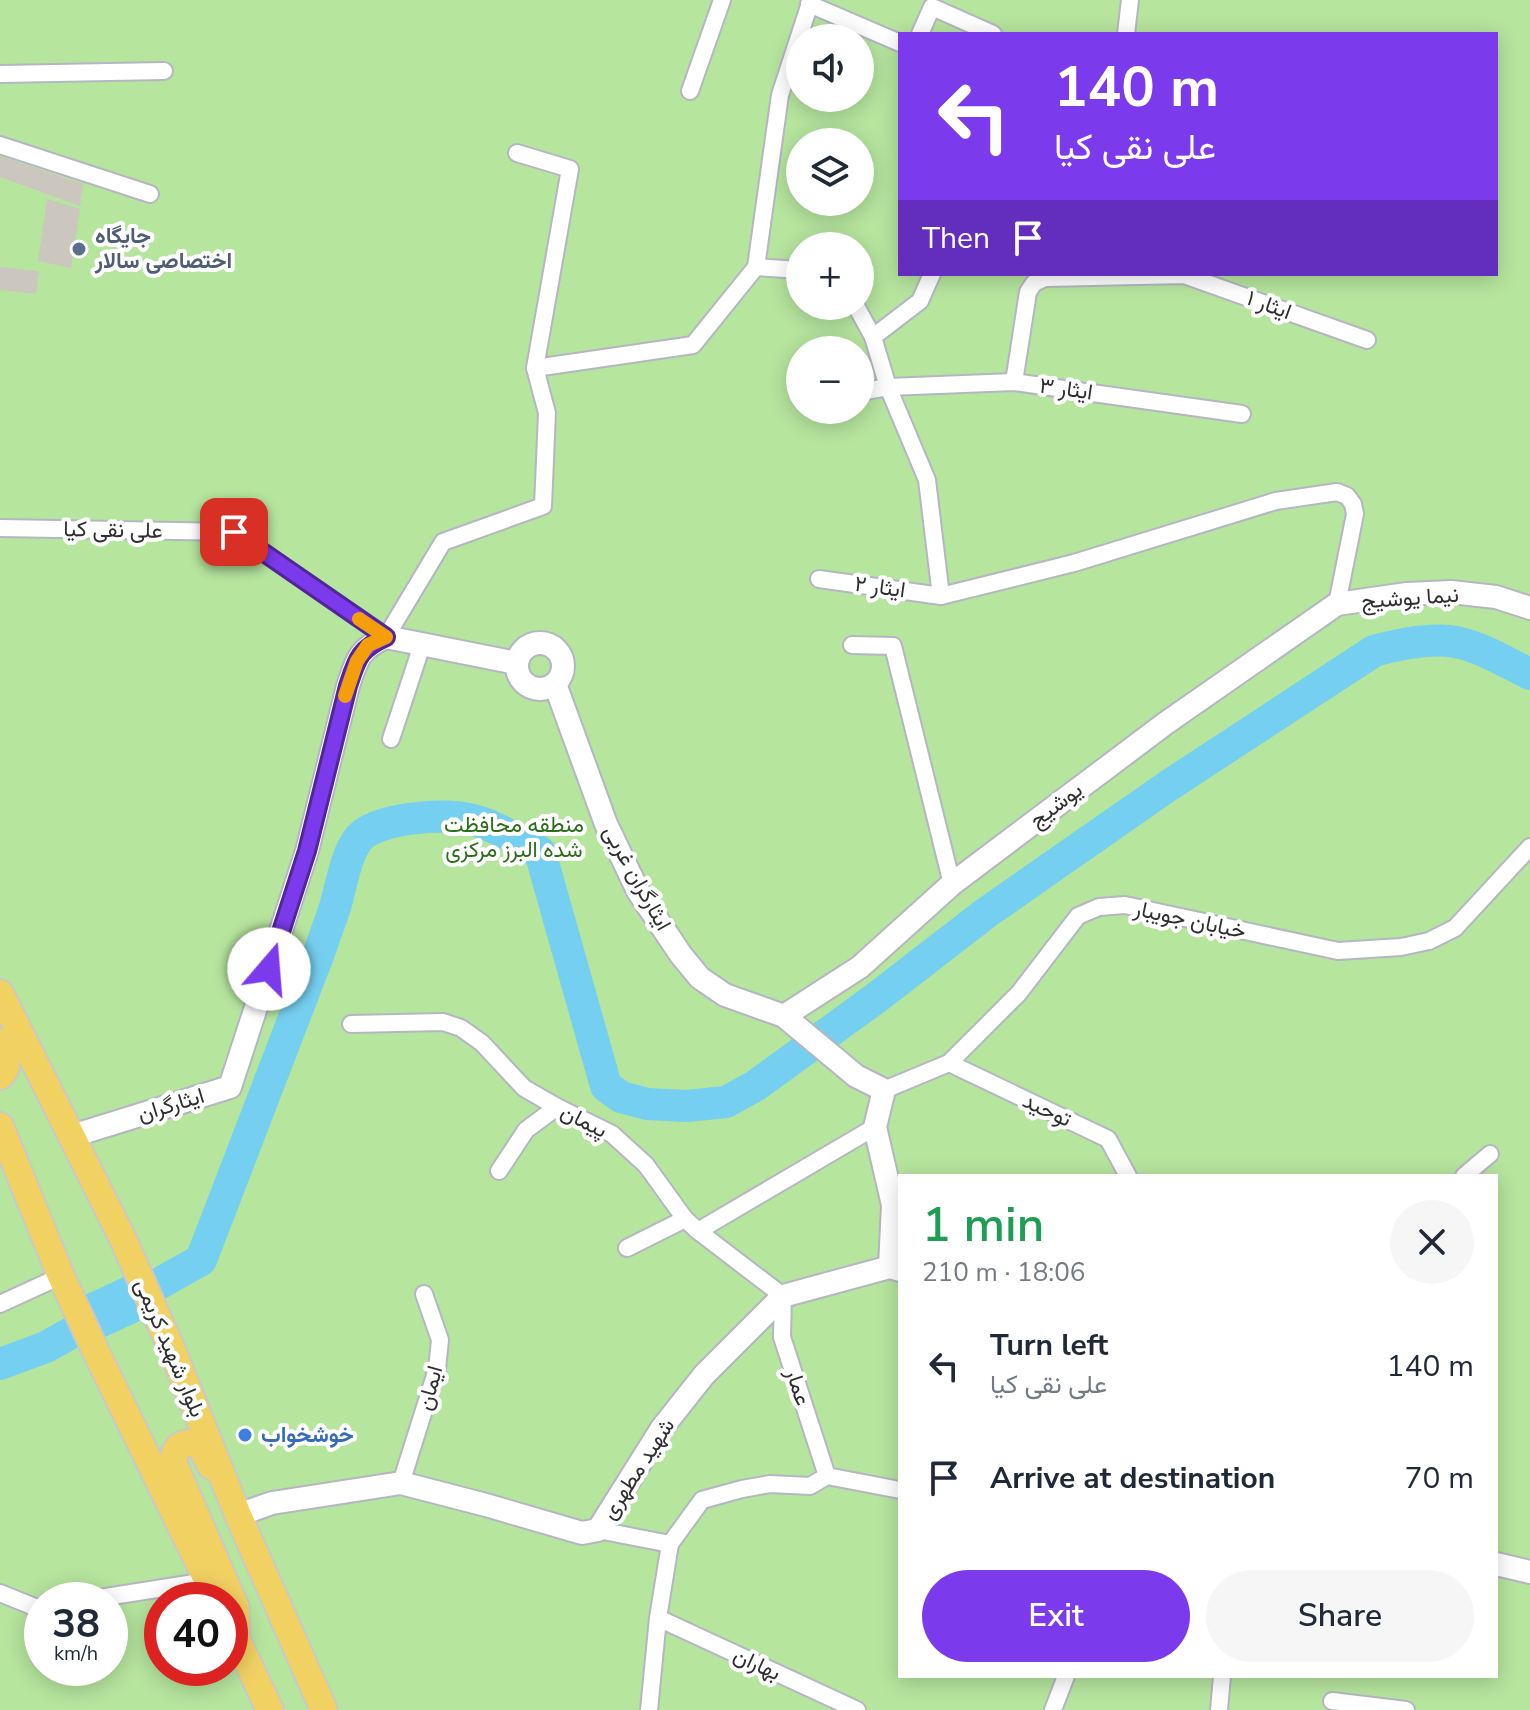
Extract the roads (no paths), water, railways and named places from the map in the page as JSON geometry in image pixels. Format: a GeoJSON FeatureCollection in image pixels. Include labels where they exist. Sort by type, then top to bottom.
{"type":"FeatureCollection","features":[{"type":"Feature","properties":{"kind":"main road","name":"بلوار شهید کریمی"},"geometry":{"type":"LineString","coordinates":[[0,993],[123,1239],[162,1325],[238,1515],[324,1710]]}},
{"type":"Feature","properties":{"kind":"main road"},"geometry":{"type":"LineString","coordinates":[[0,1042],[7,1065],[0,1076]]}},
{"type":"Feature","properties":{"kind":"main road"},"geometry":{"type":"LineString","coordinates":[[0,1126],[61,1276],[208,1582]]}},
{"type":"Feature","properties":{"kind":"main road"},"geometry":{"type":"LineString","coordinates":[[225,1582],[175,1467],[172,1458],[176,1449],[192,1442],[200,1445],[238,1515]]}},
{"type":"Feature","properties":{"kind":"main road"},"geometry":{"type":"LineString","coordinates":[[248,1662],[270,1710]]}},
{"type":"Feature","properties":{"kind":"street"},"geometry":{"type":"LineString","coordinates":[[690,91],[722,0]]}},
{"type":"Feature","properties":{"kind":"street"},"geometry":{"type":"LineString","coordinates":[[1126,32],[1130,0]]}},
{"type":"Feature","properties":{"kind":"street"},"geometry":{"type":"LineString","coordinates":[[535,368],[693,345],[756,267],[780,95],[810,2],[898,42]]}},
{"type":"Feature","properties":{"kind":"street"},"geometry":{"type":"LineString","coordinates":[[921,32],[932,7],[988,32]]}},
{"type":"Feature","properties":{"kind":"street"},"geometry":{"type":"LineString","coordinates":[[0,74],[164,71]]}},
{"type":"Feature","properties":{"kind":"street"},"geometry":{"type":"LineString","coordinates":[[0,145],[150,194]]}},
{"type":"Feature","properties":{"kind":"street"},"geometry":{"type":"LineString","coordinates":[[516,663],[386,637],[443,542],[543,506],[547,413],[535,368],[570,169],[517,153]]}},
{"type":"Feature","properties":{"kind":"street"},"geometry":{"type":"LineString","coordinates":[[756,267],[786,269]]}},
{"type":"Feature","properties":{"kind":"street"},"geometry":{"type":"LineString","coordinates":[[874,336],[920,301],[931,276]]}},
{"type":"Feature","properties":{"kind":"street","name":"ایثار ۱"},"geometry":{"type":"LineString","coordinates":[[1014,382],[1028,292],[1034,283],[1045,278],[1138,276]]}},
{"type":"Feature","properties":{"kind":"street","name":"ایثار ۱"},"geometry":{"type":"LineString","coordinates":[[1187,276],[1367,340]]}},
{"type":"Feature","properties":{"kind":"street"},"geometry":{"type":"LineString","coordinates":[[874,340],[888,387],[927,480],[941,596],[1074,563],[1276,501],[1337,492],[1347,496],[1355,514],[1337,604]]}},
{"type":"Feature","properties":{"kind":"street","name":"ایثار ۳"},"geometry":{"type":"LineString","coordinates":[[874,390],[1014,382],[1242,414]]}},
{"type":"Feature","properties":{"kind":"street","name":"علی نقی کیا"},"geometry":{"type":"LineString","coordinates":[[0,528],[234,532],[386,637]]}},
{"type":"Feature","properties":{"kind":"street","name":"ایثار ۲"},"geometry":{"type":"LineString","coordinates":[[819,579],[941,596]]}},
{"type":"Feature","properties":{"kind":"street","name":"نیما یوشیج"},"geometry":{"type":"LineString","coordinates":[[1337,604],[1407,594],[1451,592],[1496,597],[1530,608]]}},
{"type":"Feature","properties":{"kind":"street","name":"یوشیج"},"geometry":{"type":"LineString","coordinates":[[788,1018],[860,967],[952,884],[1166,723],[1337,604]]}},
{"type":"Feature","properties":{"kind":"street","name":"ایثارگران"},"geometry":{"type":"LineString","coordinates":[[72,1136],[230,1087],[307,851],[348,686],[357,661],[368,645],[386,637]]}},
{"type":"Feature","properties":{"kind":"street"},"geometry":{"type":"LineString","coordinates":[[544,643],[558,652],[563,672],[555,684],[549,689],[540,690],[525,685],[519,679],[516,663],[523,649],[544,643]]}},
{"type":"Feature","properties":{"kind":"street"},"geometry":{"type":"LineString","coordinates":[[391,739],[422,645]]}},
{"type":"Feature","properties":{"kind":"street"},"geometry":{"type":"LineString","coordinates":[[852,645],[893,646],[952,884]]}},
{"type":"Feature","properties":{"kind":"street","name":"ایثارگران غربی"},"geometry":{"type":"LineString","coordinates":[[555,684],[606,824],[638,891],[681,955],[700,978],[725,995],[788,1018]]}},
{"type":"Feature","properties":{"kind":"street","name":"خیابان جویبار"},"geometry":{"type":"LineString","coordinates":[[884,1090],[949,1063],[1019,993],[1078,916],[1099,907],[1125,905],[1338,951],[1401,947],[1429,941],[1455,928],[1530,847]]}},
{"type":"Feature","properties":{"kind":"street"},"geometry":{"type":"LineString","coordinates":[[788,1018],[856,1076],[884,1090],[875,1127],[893,1205],[895,1268]]}},
{"type":"Feature","properties":{"kind":"street","name":"پیمان"},"geometry":{"type":"LineString","coordinates":[[351,1024],[443,1022],[461,1028],[482,1043],[524,1088],[612,1134],[646,1165],[685,1219],[783,1296]]}},
{"type":"Feature","properties":{"kind":"street","name":"توحید"},"geometry":{"type":"LineString","coordinates":[[949,1063],[1108,1139],[1127,1174]]}},
{"type":"Feature","properties":{"kind":"street"},"geometry":{"type":"LineString","coordinates":[[499,1171],[526,1130],[557,1107]]}},
{"type":"Feature","properties":{"kind":"street"},"geometry":{"type":"LineString","coordinates":[[698,1231],[875,1127]]}},
{"type":"Feature","properties":{"kind":"street"},"geometry":{"type":"LineString","coordinates":[[1466,1174],[1490,1154]]}},
{"type":"Feature","properties":{"kind":"street"},"geometry":{"type":"LineString","coordinates":[[627,1248],[685,1219]]}},
{"type":"Feature","properties":{"kind":"street","name":"شهید مطهری"},"geometry":{"type":"LineString","coordinates":[[238,1515],[272,1503],[401,1483],[582,1533],[598,1530],[662,1428],[704,1375],[783,1296],[895,1268]]}},
{"type":"Feature","properties":{"kind":"street"},"geometry":{"type":"LineString","coordinates":[[0,1304],[61,1276]]}},
{"type":"Feature","properties":{"kind":"street","name":"ایمان"},"geometry":{"type":"LineString","coordinates":[[401,1483],[437,1369],[440,1340],[424,1294]]}},
{"type":"Feature","properties":{"kind":"street","name":"عمار"},"geometry":{"type":"LineString","coordinates":[[783,1296],[782,1337],[827,1476]]}},
{"type":"Feature","properties":{"kind":"street"},"geometry":{"type":"LineString","coordinates":[[649,1710],[658,1618],[670,1544],[702,1500],[770,1484],[810,1486],[827,1476],[898,1490]]}},
{"type":"Feature","properties":{"kind":"street"},"geometry":{"type":"LineString","coordinates":[[598,1530],[670,1544]]}},
{"type":"Feature","properties":{"kind":"street"},"geometry":{"type":"LineString","coordinates":[[1498,1565],[1530,1573]]}},
{"type":"Feature","properties":{"kind":"street"},"geometry":{"type":"LineString","coordinates":[[0,1593],[24,1603]]}},
{"type":"Feature","properties":{"kind":"street","name":"بهاران"},"geometry":{"type":"LineString","coordinates":[[658,1618],[857,1710]]}},
{"type":"Feature","properties":{"kind":"street"},"geometry":{"type":"LineString","coordinates":[[1053,1710],[1065,1678]]}},
{"type":"Feature","properties":{"kind":"street"},"geometry":{"type":"LineString","coordinates":[[1219,1710],[1222,1678]]}},
{"type":"Feature","properties":{"kind":"street"},"geometry":{"type":"LineString","coordinates":[[1332,1701],[1406,1710]]}},
{"type":"Feature","properties":{"kind":"water"},"geometry":{"type":"Polygon","coordinates":[[[126,1276],[146,1318],[105,1337],[85,1295],[126,1276]]]}},
{"type":"Feature","properties":{"kind":"waterway"},"geometry":{"type":"LineString","coordinates":[[0,1364],[46,1347],[201,1260],[319,953],[351,851],[369,830],[414,818],[461,818],[490,826],[540,852],[606,1086],[621,1097],[647,1104],[687,1106],[726,1102],[755,1086],[986,913],[1168,786],[1374,651],[1411,643],[1449,641],[1480,650],[1530,674]]}},
{"type":"Feature","properties":{"kind":"place","name":"جایگاه اختصاصی سالار"},"geometry":{"type":"Point","coordinates":[79,249]}},
{"type":"Feature","properties":{"kind":"place","name":"خوشخواب"},"geometry":{"type":"Point","coordinates":[245,1435]}},
{"type":"Feature","properties":{"kind":"park label","name":"منطقه محافظت شده البرز مرکزی"},"geometry":{"type":"Point","coordinates":[514,838]}}]}
